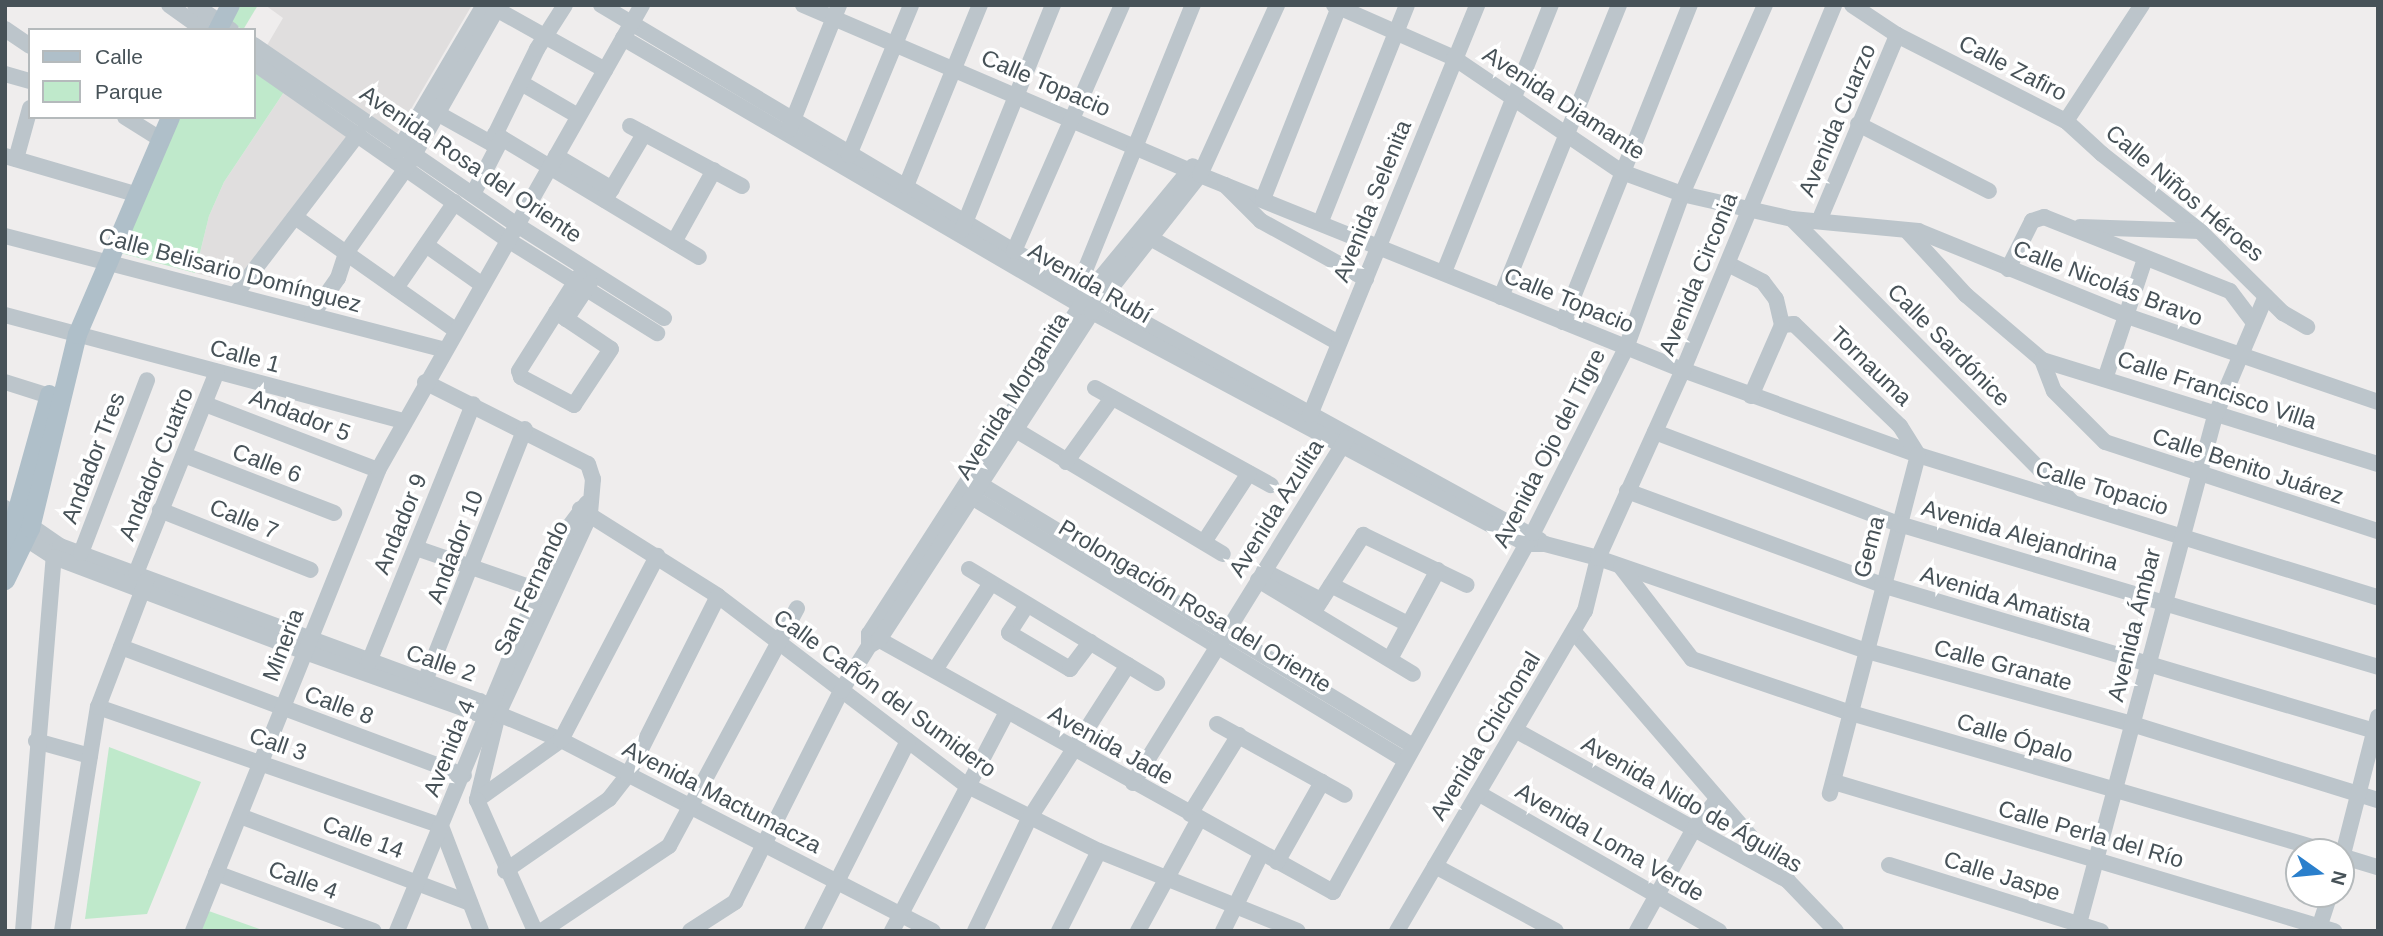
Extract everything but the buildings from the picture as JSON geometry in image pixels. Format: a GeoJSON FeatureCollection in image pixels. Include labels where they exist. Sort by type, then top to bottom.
{"type":"FeatureCollection","features":[{"type":"Feature","properties":{"kind":"main road"},"geometry":{"type":"LineString","coordinates":[[215,23],[230,5]]}},
{"type":"Feature","properties":{"kind":"main road"},"geometry":{"type":"LineString","coordinates":[[5,580],[16,522],[49,396],[72,332],[156,129]]}},
{"type":"Feature","properties":{"kind":"main road"},"geometry":{"type":"LineString","coordinates":[[5,551],[72,332]]}},
{"type":"Feature","properties":{"kind":"street"},"geometry":{"type":"LineString","coordinates":[[169,5],[215,23]]}},
{"type":"Feature","properties":{"kind":"street"},"geometry":{"type":"LineString","coordinates":[[195,5],[215,23]]}},
{"type":"Feature","properties":{"kind":"street"},"geometry":{"type":"LineString","coordinates":[[473,194],[544,36],[565,5]]}},
{"type":"Feature","properties":{"kind":"street","name":"Avenida Rubí"},"geometry":{"type":"LineString","coordinates":[[601,5],[627,32],[963,229],[1208,367],[1535,540],[1620,566]]}},
{"type":"Feature","properties":{"kind":"street","name":"Mineria"},"geometry":{"type":"LineString","coordinates":[[193,931],[377,470],[442,349],[517,225],[642,5]]}},
{"type":"Feature","properties":{"kind":"street","name":"Calle Topacio"},"geometry":{"type":"LineString","coordinates":[[803,5],[836,11],[895,44],[1018,94],[1195,172],[1444,271],[1626,348],[1751,396],[1918,455],[2378,597]]}},
{"type":"Feature","properties":{"kind":"street"},"geometry":{"type":"LineString","coordinates":[[849,155],[911,5]]}},
{"type":"Feature","properties":{"kind":"street"},"geometry":{"type":"LineString","coordinates":[[906,186],[980,5]]}},
{"type":"Feature","properties":{"kind":"street"},"geometry":{"type":"LineString","coordinates":[[963,229],[1053,5]]}},
{"type":"Feature","properties":{"kind":"street"},"geometry":{"type":"LineString","coordinates":[[1014,251],[1075,119],[1122,5]]}},
{"type":"Feature","properties":{"kind":"street"},"geometry":{"type":"LineString","coordinates":[[1086,299],[1136,145],[1193,5]]}},
{"type":"Feature","properties":{"kind":"street"},"geometry":{"type":"LineString","coordinates":[[1195,172],[1267,5]]}},
{"type":"Feature","properties":{"kind":"street"},"geometry":{"type":"LineString","coordinates":[[1195,172],[1277,5]]}},
{"type":"Feature","properties":{"kind":"street"},"geometry":{"type":"LineString","coordinates":[[1321,221],[1407,5]]}},
{"type":"Feature","properties":{"kind":"street","name":"Avenida Selenita"},"geometry":{"type":"LineString","coordinates":[[1310,415],[1477,5]]}},
{"type":"Feature","properties":{"kind":"street"},"geometry":{"type":"LineString","coordinates":[[1444,271],[1551,5]]}},
{"type":"Feature","properties":{"kind":"street"},"geometry":{"type":"LineString","coordinates":[[1501,297],[1619,5]]}},
{"type":"Feature","properties":{"kind":"street"},"geometry":{"type":"LineString","coordinates":[[1563,322],[1690,5]]}},
{"type":"Feature","properties":{"kind":"street","name":"Avenida Ojo del Tigre"},"geometry":{"type":"LineString","coordinates":[[1333,891],[1409,753],[1535,540],[1626,348],[1682,194],[1765,5]]}},
{"type":"Feature","properties":{"kind":"street","name":"Avenida Circonia"},"geometry":{"type":"LineString","coordinates":[[1598,558],[1683,370],[1834,5]]}},
{"type":"Feature","properties":{"kind":"street","name":"Calle Zafiro"},"geometry":{"type":"LineString","coordinates":[[1850,6],[1897,35],[2066,121],[2142,5]]}},
{"type":"Feature","properties":{"kind":"street"},"geometry":{"type":"LineString","coordinates":[[1263,199],[1338,6]]}},
{"type":"Feature","properties":{"kind":"street","name":"Avenida Diamante"},"geometry":{"type":"LineString","coordinates":[[1338,6],[1454,58],[1564,136],[1622,172],[1682,194],[1792,219],[1819,221]]}},
{"type":"Feature","properties":{"kind":"street"},"geometry":{"type":"LineString","coordinates":[[493,7],[605,70]]}},
{"type":"Feature","properties":{"kind":"street"},"geometry":{"type":"LineString","coordinates":[[408,148],[437,113],[493,7]]}},
{"type":"Feature","properties":{"kind":"street"},"geometry":{"type":"LineString","coordinates":[[312,315],[338,278],[346,253],[391,189],[408,148],[493,7]]}},
{"type":"Feature","properties":{"kind":"street"},"geometry":{"type":"LineString","coordinates":[[790,128],[836,11]]}},
{"type":"Feature","properties":{"kind":"street"},"geometry":{"type":"LineString","coordinates":[[5,29],[28,45]]}},
{"type":"Feature","properties":{"kind":"street","name":"Avenida Cuarzo"},"geometry":{"type":"LineString","coordinates":[[1819,221],[1897,35]]}},
{"type":"Feature","properties":{"kind":"street","name":"Avenida Rosa del Oriente"},"geometry":{"type":"LineString","coordinates":[[256,46],[589,272],[661,326],[580,286],[508,240],[256,64]]}},
{"type":"Feature","properties":{"kind":"street"},"geometry":{"type":"LineString","coordinates":[[5,74],[28,80]]}},
{"type":"Feature","properties":{"kind":"street"},"geometry":{"type":"LineString","coordinates":[[523,84],[578,116]]}},
{"type":"Feature","properties":{"kind":"street"},"geometry":{"type":"LineString","coordinates":[[28,113],[10,157],[130,192]]}},
{"type":"Feature","properties":{"kind":"street"},"geometry":{"type":"LineString","coordinates":[[437,113],[553,161],[609,195],[699,257]]}},
{"type":"Feature","properties":{"kind":"street"},"geometry":{"type":"LineString","coordinates":[[130,119],[156,129]]}},
{"type":"Feature","properties":{"kind":"street","name":"Calle Niños Héroes"},"geometry":{"type":"LineString","coordinates":[[2066,121],[2102,155],[2200,232],[2283,313],[2307,327]]}},
{"type":"Feature","properties":{"kind":"street"},"geometry":{"type":"LineString","coordinates":[[1858,124],[1989,191]]}},
{"type":"Feature","properties":{"kind":"street","name":"Avenida Rubí"},"geometry":{"type":"LineString","coordinates":[[790,128],[849,155],[906,186],[963,229],[1014,251],[1086,299]]}},
{"type":"Feature","properties":{"kind":"street"},"geometry":{"type":"LineString","coordinates":[[609,195],[637,130],[742,186]]}},
{"type":"Feature","properties":{"kind":"street"},"geometry":{"type":"LineString","coordinates":[[235,295],[358,134]]}},
{"type":"Feature","properties":{"kind":"street"},"geometry":{"type":"LineString","coordinates":[[674,242],[714,170]]}},
{"type":"Feature","properties":{"kind":"street","name":"Avenida Morganita"},"geometry":{"type":"LineString","coordinates":[[690,931],[735,902],[841,691],[1013,423],[1086,299],[1144,235],[1195,172]]}},
{"type":"Feature","properties":{"kind":"street"},"geometry":{"type":"LineString","coordinates":[[1223,183],[1261,221],[1366,279]]}},
{"type":"Feature","properties":{"kind":"street"},"geometry":{"type":"LineString","coordinates":[[397,288],[455,202]]}},
{"type":"Feature","properties":{"kind":"street"},"geometry":{"type":"LineString","coordinates":[[295,217],[454,329]]}},
{"type":"Feature","properties":{"kind":"street"},"geometry":{"type":"LineString","coordinates":[[2008,269],[2036,217],[2230,291],[2252,320]]}},
{"type":"Feature","properties":{"kind":"street","name":"Calle Sardónice"},"geometry":{"type":"LineString","coordinates":[[1792,219],[2073,503]]}},
{"type":"Feature","properties":{"kind":"street","name":"Calle Nicolás Bravo"},"geometry":{"type":"LineString","coordinates":[[1819,221],[1917,231],[2127,316],[2237,357],[2378,402]]}},
{"type":"Feature","properties":{"kind":"street"},"geometry":{"type":"LineString","coordinates":[[2068,227],[2200,232]]}},
{"type":"Feature","properties":{"kind":"street"},"geometry":{"type":"LineString","coordinates":[[1908,232],[1966,295],[2042,360]]}},
{"type":"Feature","properties":{"kind":"street"},"geometry":{"type":"LineString","coordinates":[[1144,235],[1339,343]]}},
{"type":"Feature","properties":{"kind":"street","name":"Calle Belisario Domínguez"},"geometry":{"type":"LineString","coordinates":[[5,236],[442,349]]}},
{"type":"Feature","properties":{"kind":"street"},"geometry":{"type":"LineString","coordinates":[[426,245],[481,284]]}},
{"type":"Feature","properties":{"kind":"street"},"geometry":{"type":"LineString","coordinates":[[2105,379],[2145,259]]}},
{"type":"Feature","properties":{"kind":"street"},"geometry":{"type":"LineString","coordinates":[[1728,264],[1763,282],[1776,299],[1782,325],[1751,396]]}},
{"type":"Feature","properties":{"kind":"street"},"geometry":{"type":"LineString","coordinates":[[561,316],[611,349],[574,405],[519,374],[589,272]]}},
{"type":"Feature","properties":{"kind":"street","name":"Avenida Ámbar"},"geometry":{"type":"LineString","coordinates":[[2078,927],[2165,602],[2180,536],[2215,416],[2252,320],[2266,296]]}},
{"type":"Feature","properties":{"kind":"street","name":"Calle 1"},"geometry":{"type":"LineString","coordinates":[[5,315],[402,421]]}},
{"type":"Feature","properties":{"kind":"street","name":"Tornauma"},"geometry":{"type":"LineString","coordinates":[[1782,325],[1794,324],[1900,426],[1918,455]]}},
{"type":"Feature","properties":{"kind":"street","name":"Calle Francisco Villa"},"geometry":{"type":"LineString","coordinates":[[2042,360],[2215,416],[2378,464]]}},
{"type":"Feature","properties":{"kind":"street","name":"Calle Benito Juárez"},"geometry":{"type":"LineString","coordinates":[[2042,360],[2054,391],[2105,442],[2198,475],[2378,531]]}},
{"type":"Feature","properties":{"kind":"street","name":"Avenida Rubí"},"geometry":{"type":"LineString","coordinates":[[1208,367],[1310,415],[1345,441]]}},
{"type":"Feature","properties":{"kind":"street","name":"Andador Cuatro"},"geometry":{"type":"LineString","coordinates":[[98,707],[121,647],[160,510],[217,372]]}},
{"type":"Feature","properties":{"kind":"street","name":"Andador Tres"},"geometry":{"type":"LineString","coordinates":[[81,553],[147,380]]}},
{"type":"Feature","properties":{"kind":"street"},"geometry":{"type":"LineString","coordinates":[[5,382],[49,396]]}},
{"type":"Feature","properties":{"kind":"street"},"geometry":{"type":"LineString","coordinates":[[425,382],[525,429],[588,464],[594,496],[585,512]]}},
{"type":"Feature","properties":{"kind":"street"},"geometry":{"type":"LineString","coordinates":[[1095,388],[1271,485]]}},
{"type":"Feature","properties":{"kind":"street"},"geometry":{"type":"LineString","coordinates":[[1069,458],[1112,398]]}},
{"type":"Feature","properties":{"kind":"street","name":"Andador 5"},"geometry":{"type":"LineString","coordinates":[[205,404],[377,470]]}},
{"type":"Feature","properties":{"kind":"street","name":"Andador 9"},"geometry":{"type":"LineString","coordinates":[[369,662],[473,404]]}},
{"type":"Feature","properties":{"kind":"street"},"geometry":{"type":"LineString","coordinates":[[1013,423],[1223,554]]}},
{"type":"Feature","properties":{"kind":"street","name":"Andador 10"},"geometry":{"type":"LineString","coordinates":[[425,681],[525,429]]}},
{"type":"Feature","properties":{"kind":"street","name":"Avenida Alejandrina"},"geometry":{"type":"LineString","coordinates":[[1655,432],[1899,524],[2378,667]]}},
{"type":"Feature","properties":{"kind":"street","name":"Avenida Azulita"},"geometry":{"type":"LineString","coordinates":[[1133,783],[1345,441]]}},
{"type":"Feature","properties":{"kind":"street","name":"Calle 6"},"geometry":{"type":"LineString","coordinates":[[184,455],[334,513]]}},
{"type":"Feature","properties":{"kind":"street","name":"Gema"},"geometry":{"type":"LineString","coordinates":[[1832,788],[1882,584],[1918,455]]}},
{"type":"Feature","properties":{"kind":"street"},"geometry":{"type":"LineString","coordinates":[[1204,542],[1249,473]]}},
{"type":"Feature","properties":{"kind":"street","name":"Prolongación Rosa del Oriente"},"geometry":{"type":"LineString","coordinates":[[972,488],[1409,753]]}},
{"type":"Feature","properties":{"kind":"street","name":"Avenida Amatista"},"geometry":{"type":"LineString","coordinates":[[1626,491],[1882,584],[2146,666],[2376,727]]}},
{"type":"Feature","properties":{"kind":"street","name":"Calle 7"},"geometry":{"type":"LineString","coordinates":[[160,510],[311,570]]}},
{"type":"Feature","properties":{"kind":"street","name":"Calle Cañón del Sumidero"},"geometry":{"type":"LineString","coordinates":[[585,512],[718,596],[776,643],[966,785],[1029,819],[1099,851],[1298,931]]}},
{"type":"Feature","properties":{"kind":"street","name":"Avenida 4"},"geometry":{"type":"LineString","coordinates":[[481,931],[441,826],[493,712],[538,590],[585,512]]}},
{"type":"Feature","properties":{"kind":"street","name":"San Fernando"},"geometry":{"type":"LineString","coordinates":[[477,800],[493,712],[585,512]]}},
{"type":"Feature","properties":{"kind":"street"},"geometry":{"type":"LineString","coordinates":[[16,522],[57,552],[36,741],[23,931]]}},
{"type":"Feature","properties":{"kind":"street"},"geometry":{"type":"LineString","coordinates":[[1317,607],[1363,535],[1467,585]]}},
{"type":"Feature","properties":{"kind":"street"},"geometry":{"type":"LineString","coordinates":[[416,548],[471,570],[538,590]]}},
{"type":"Feature","properties":{"kind":"street","name":"Calle 2"},"geometry":{"type":"LineString","coordinates":[[57,552],[81,553],[142,580],[476,713],[493,712]]}},
{"type":"Feature","properties":{"kind":"street","name":"Calle 2"},"geometry":{"type":"LineString","coordinates":[[57,552],[142,580]]}},
{"type":"Feature","properties":{"kind":"street"},"geometry":{"type":"LineString","coordinates":[[535,931],[505,871],[477,800],[561,740],[657,556]]}},
{"type":"Feature","properties":{"kind":"street","name":"Avenida Chichonal"},"geometry":{"type":"LineString","coordinates":[[1397,931],[1574,632],[1595,585],[1598,558]]}},
{"type":"Feature","properties":{"kind":"street","name":"Calle Granate"},"geometry":{"type":"LineString","coordinates":[[1620,566],[1867,651],[2132,724],[2378,800]]}},
{"type":"Feature","properties":{"kind":"street","name":"Calle Ópalo"},"geometry":{"type":"LineString","coordinates":[[1620,566],[1692,659],[1851,713],[2285,841]]}},
{"type":"Feature","properties":{"kind":"street"},"geometry":{"type":"LineString","coordinates":[[969,569],[1157,683]]}},
{"type":"Feature","properties":{"kind":"street"},"geometry":{"type":"LineString","coordinates":[[1390,659],[1438,570]]}},
{"type":"Feature","properties":{"kind":"street"},"geometry":{"type":"LineString","coordinates":[[1261,575],[1317,607],[1413,674]]}},
{"type":"Feature","properties":{"kind":"street"},"geometry":{"type":"LineString","coordinates":[[935,670],[991,583]]}},
{"type":"Feature","properties":{"kind":"street"},"geometry":{"type":"LineString","coordinates":[[1331,585],[1408,624]]}},
{"type":"Feature","properties":{"kind":"street"},"geometry":{"type":"LineString","coordinates":[[505,871],[609,799],[628,775],[718,596]]}},
{"type":"Feature","properties":{"kind":"street"},"geometry":{"type":"LineString","coordinates":[[1027,605],[1009,633],[1070,669],[1090,642]]}},
{"type":"Feature","properties":{"kind":"street"},"geometry":{"type":"LineString","coordinates":[[542,931],[669,846],[797,608]]}},
{"type":"Feature","properties":{"kind":"street"},"geometry":{"type":"LineString","coordinates":[[1574,632],[1788,881]]}},
{"type":"Feature","properties":{"kind":"street","name":"Avenida Jade"},"geometry":{"type":"LineString","coordinates":[[873,640],[935,670],[1072,750],[1333,891]]}},
{"type":"Feature","properties":{"kind":"street","name":"Calle 2"},"geometry":{"type":"LineString","coordinates":[[308,645],[369,662],[481,701],[493,712]]}},
{"type":"Feature","properties":{"kind":"street","name":"Calle 8"},"geometry":{"type":"LineString","coordinates":[[121,647],[464,775]]}},
{"type":"Feature","properties":{"kind":"street"},"geometry":{"type":"LineString","coordinates":[[975,931],[1029,819],[1128,665]]}},
{"type":"Feature","properties":{"kind":"street"},"geometry":{"type":"LineString","coordinates":[[62,931],[98,707]]}},
{"type":"Feature","properties":{"kind":"street","name":"Call 3"},"geometry":{"type":"LineString","coordinates":[[98,707],[441,826]]}},
{"type":"Feature","properties":{"kind":"street","name":"Avenida Mactumacza"},"geometry":{"type":"LineString","coordinates":[[493,712],[561,740],[933,931]]}},
{"type":"Feature","properties":{"kind":"street"},"geometry":{"type":"LineString","coordinates":[[892,931],[966,785],[1007,712]]}},
{"type":"Feature","properties":{"kind":"street"},"geometry":{"type":"LineString","coordinates":[[1217,724],[1345,795]]}},
{"type":"Feature","properties":{"kind":"street"},"geometry":{"type":"LineString","coordinates":[[2344,838],[2359,794],[2376,727]]}},
{"type":"Feature","properties":{"kind":"street","name":"Avenida Nido de Águilas"},"geometry":{"type":"LineString","coordinates":[[1515,730],[1695,827],[1788,881],[1836,931]]}},
{"type":"Feature","properties":{"kind":"street"},"geometry":{"type":"LineString","coordinates":[[1139,931],[1168,877],[1194,817],[1239,735]]}},
{"type":"Feature","properties":{"kind":"street"},"geometry":{"type":"LineString","coordinates":[[36,741],[90,755]]}},
{"type":"Feature","properties":{"kind":"street"},"geometry":{"type":"LineString","coordinates":[[812,931],[908,741]]}},
{"type":"Feature","properties":{"kind":"street"},"geometry":{"type":"LineString","coordinates":[[1277,862],[1322,782]]}},
{"type":"Feature","properties":{"kind":"street","name":"Calle Perla del Río"},"geometry":{"type":"LineString","coordinates":[[1832,788],[2096,858],[2324,929]]}},
{"type":"Feature","properties":{"kind":"street","name":"Avenida Loma Verde"},"geometry":{"type":"LineString","coordinates":[[1478,793],[1719,931]]}},
{"type":"Feature","properties":{"kind":"street"},"geometry":{"type":"LineString","coordinates":[[1637,931],[1695,827],[1718,799]]}},
{"type":"Feature","properties":{"kind":"street","name":"Calle 14"},"geometry":{"type":"LineString","coordinates":[[240,816],[416,880],[470,903]]}},
{"type":"Feature","properties":{"kind":"street"},"geometry":{"type":"LineString","coordinates":[[397,931],[416,880],[441,826]]}},
{"type":"Feature","properties":{"kind":"street"},"geometry":{"type":"LineString","coordinates":[[1059,931],[1099,851]]}},
{"type":"Feature","properties":{"kind":"street"},"geometry":{"type":"LineString","coordinates":[[1223,931],[1261,854]]}},
{"type":"Feature","properties":{"kind":"street","name":"Calle Ópalo"},"geometry":{"type":"LineString","coordinates":[[2355,861],[2378,867]]}},
{"type":"Feature","properties":{"kind":"street","name":"Calle Jaspe"},"geometry":{"type":"LineString","coordinates":[[1889,865],[2078,927],[2101,931]]}},
{"type":"Feature","properties":{"kind":"street"},"geometry":{"type":"LineString","coordinates":[[1435,866],[1556,931]]}},
{"type":"Feature","properties":{"kind":"street","name":"Calle 4"},"geometry":{"type":"LineString","coordinates":[[216,873],[374,931]]}},
{"type":"Feature","properties":{"kind":"street"},"geometry":{"type":"LineString","coordinates":[[2324,929],[2328,908]]}},
{"type":"Feature","properties":{"kind":"shaded area"},"geometry":{"type":"Polygon","coordinates":[[[265,5],[472,5],[397,133],[266,47],[283,18],[265,5]]]}},
{"type":"Feature","properties":{"kind":"shaded area"},"geometry":{"type":"Polygon","coordinates":[[[286,89],[350,135],[238,284],[195,273],[209,216],[224,182],[286,89]]]}},
{"type":"Feature","properties":{"kind":"green space"},"geometry":{"type":"Polygon","coordinates":[[[235,5],[258,5],[244,28],[227,20],[235,5]]]}},
{"type":"Feature","properties":{"kind":"green space"},"geometry":{"type":"Polygon","coordinates":[[[256,68],[286,89],[224,182],[209,216],[195,273],[117,252],[173,119],[256,119],[256,68]]]}},
{"type":"Feature","properties":{"kind":"green space"},"geometry":{"type":"Polygon","coordinates":[[[109,747],[201,782],[147,914],[85,919],[109,747]]]}},
{"type":"Feature","properties":{"kind":"green space"},"geometry":{"type":"Polygon","coordinates":[[[203,909],[265,931],[195,931],[203,909]]]}}]}
